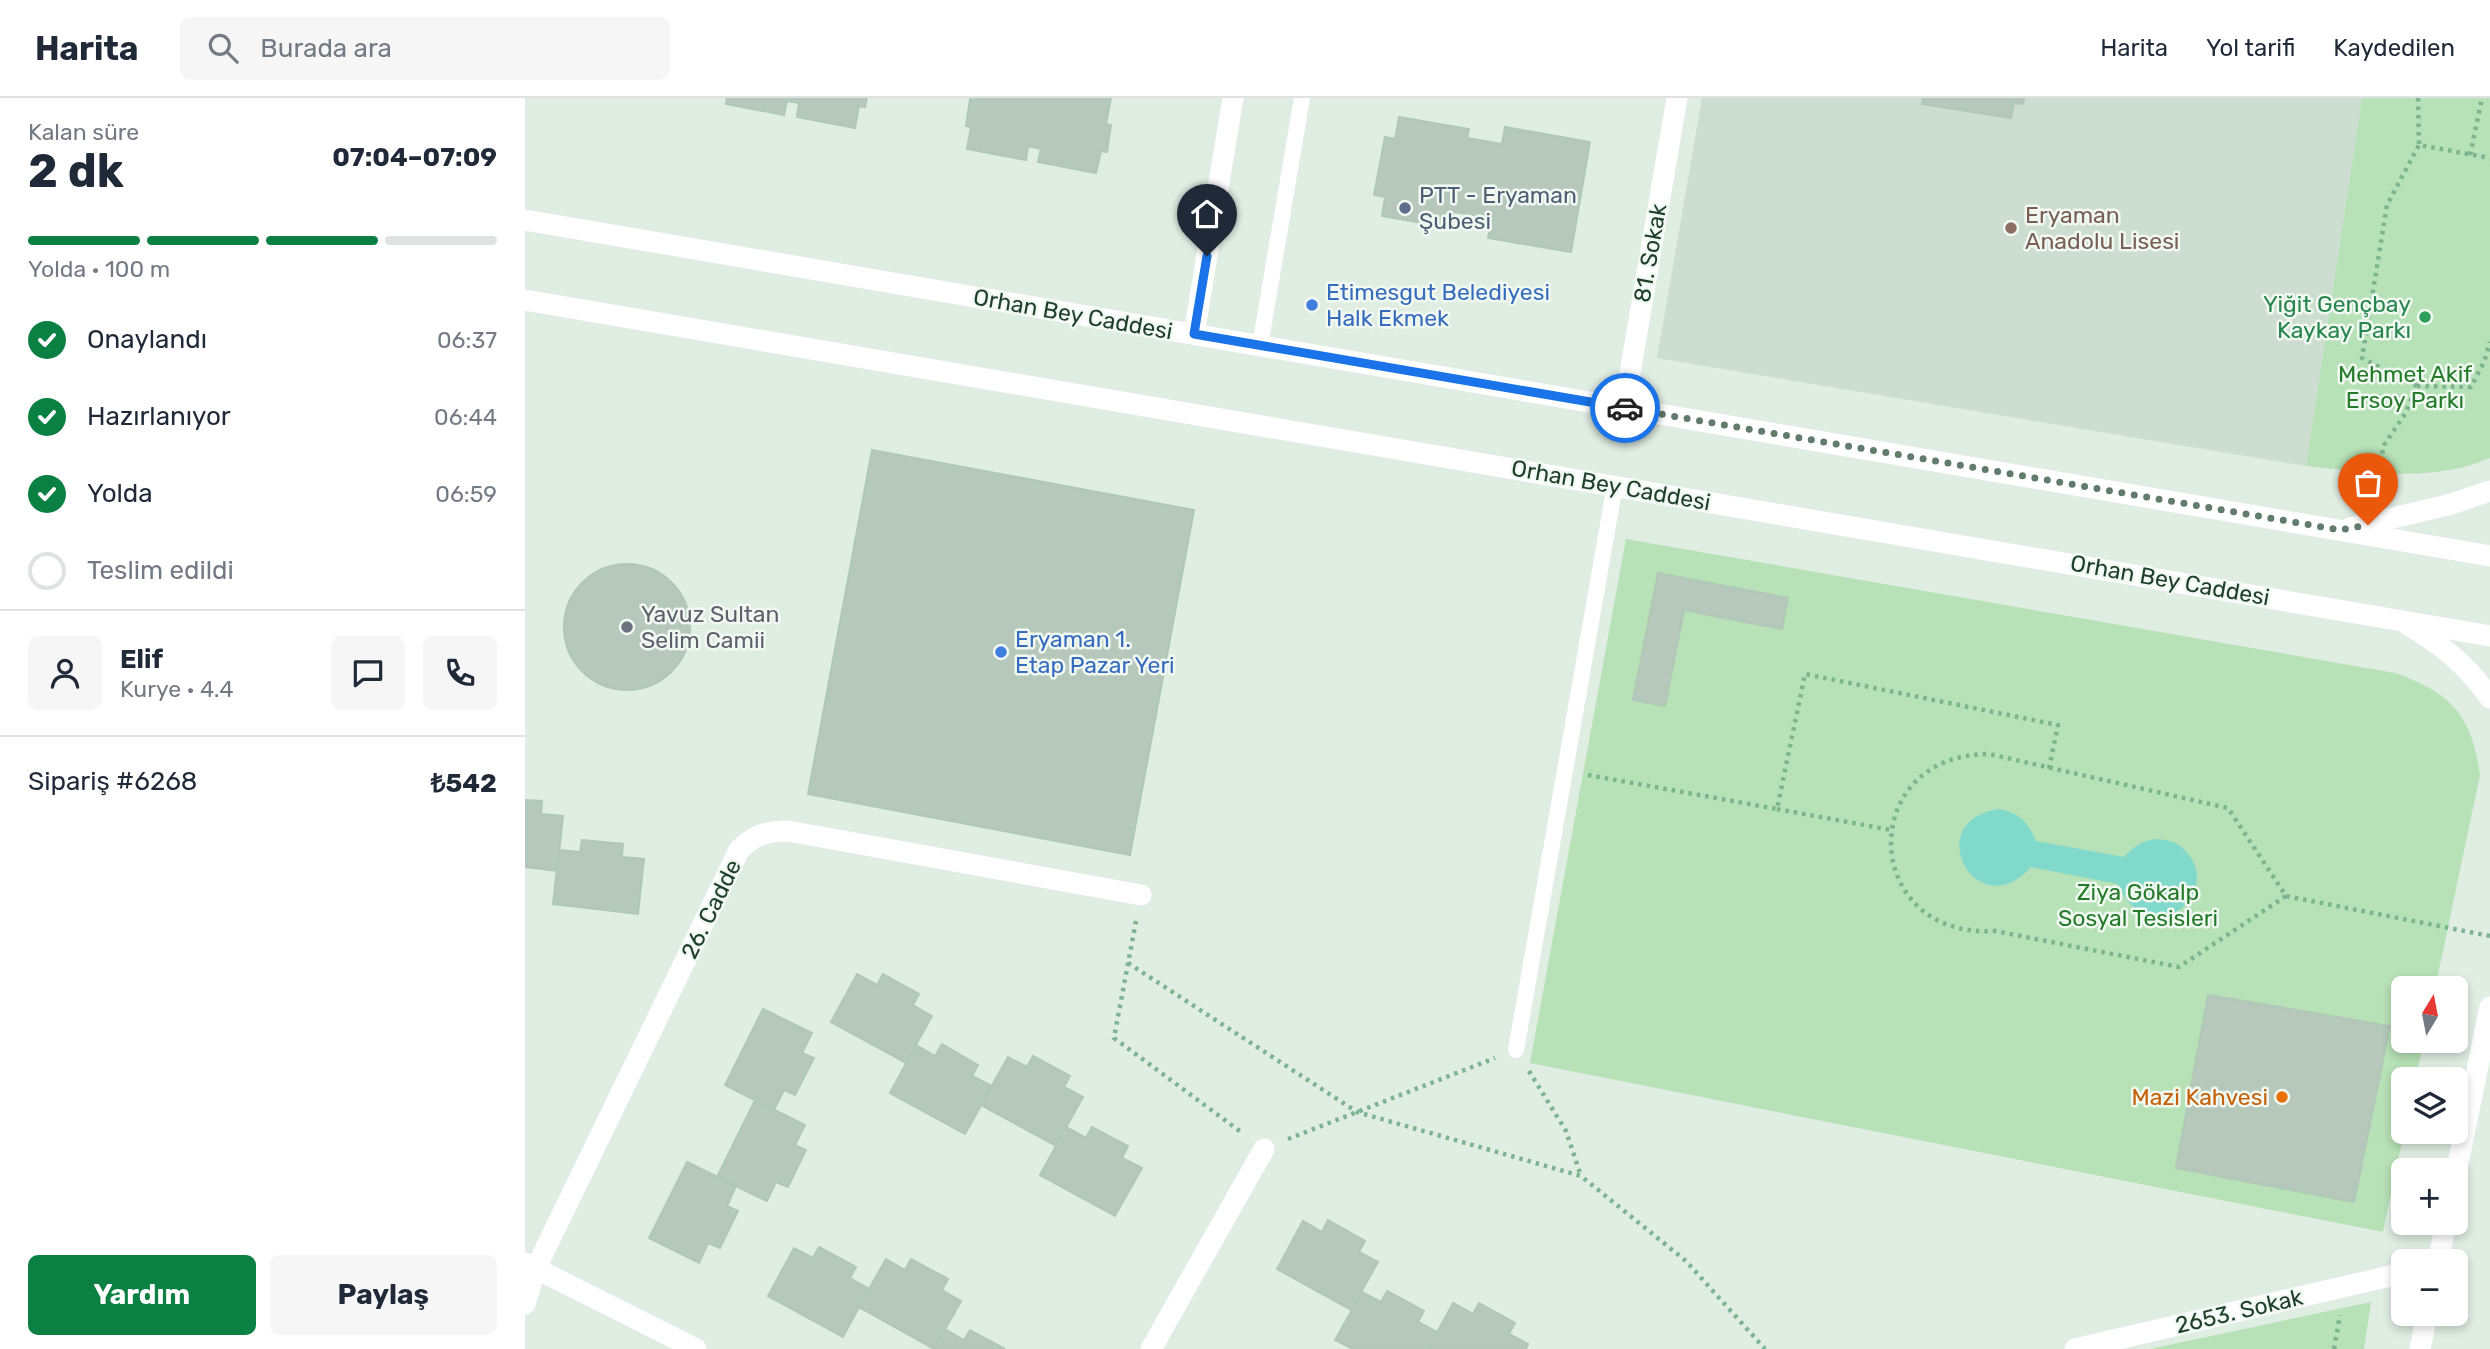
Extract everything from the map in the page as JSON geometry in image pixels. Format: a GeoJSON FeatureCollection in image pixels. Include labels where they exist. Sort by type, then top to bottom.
{"type":"FeatureCollection","features":[{"type":"Feature","properties":{"kind":"main road"},"geometry":{"type":"LineString","coordinates":[[1194,334],[1233,98]]}},
{"type":"Feature","properties":{"kind":"main road","name":"81. Sokak"},"geometry":{"type":"LineString","coordinates":[[1624,408],[1677,98]]}},
{"type":"Feature","properties":{"kind":"main road","name":"Orhan Bey Caddesi"},"geometry":{"type":"LineString","coordinates":[[525,220],[2490,556]]}},
{"type":"Feature","properties":{"kind":"main road","name":"Orhan Bey Caddesi"},"geometry":{"type":"LineString","coordinates":[[525,300],[2490,635]]}},
{"type":"Feature","properties":{"kind":"main road"},"geometry":{"type":"LineString","coordinates":[[2340,530],[2448,506],[2490,491]]}},
{"type":"Feature","properties":{"kind":"main road"},"geometry":{"type":"LineString","coordinates":[[2397,619],[2438,643],[2473,674],[2490,698]]}},
{"type":"Feature","properties":{"kind":"main road","name":"26. Cadde"},"geometry":{"type":"LineString","coordinates":[[525,1304],[530,1266],[739,850],[749,840],[761,833],[788,831],[1141,895]]}},
{"type":"Feature","properties":{"kind":"main road"},"geometry":{"type":"LineString","coordinates":[[2459,1158],[2490,1007]]}},
{"type":"Feature","properties":{"kind":"main road"},"geometry":{"type":"LineString","coordinates":[[1151,1349],[1264,1149]]}},
{"type":"Feature","properties":{"kind":"main road"},"geometry":{"type":"LineString","coordinates":[[530,1266],[696,1349]]}},
{"type":"Feature","properties":{"kind":"main road","name":"2653. Sokak"},"geometry":{"type":"LineString","coordinates":[[2075,1349],[2391,1276]]}},
{"type":"Feature","properties":{"kind":"main road"},"geometry":{"type":"LineString","coordinates":[[2420,1349],[2425,1326]]}},
{"type":"Feature","properties":{"kind":"lane"},"geometry":{"type":"LineString","coordinates":[[1260,346],[1302,98]]}},
{"type":"Feature","properties":{"kind":"lane"},"geometry":{"type":"LineString","coordinates":[[1516,1050],[1615,485]]}},
{"type":"Feature","properties":{"kind":"path"},"geometry":{"type":"LineString","coordinates":[[2418,98],[2419,145],[2387,205],[2362,358],[2417,386],[2471,387],[2484,362],[2490,342]]}},
{"type":"Feature","properties":{"kind":"path"},"geometry":{"type":"LineString","coordinates":[[2470,155],[2482,98]]}},
{"type":"Feature","properties":{"kind":"path"},"geometry":{"type":"LineString","coordinates":[[2419,145],[2490,159]]}},
{"type":"Feature","properties":{"kind":"path"},"geometry":{"type":"LineString","coordinates":[[2368,525],[2381,452],[2405,414],[2417,386]]}},
{"type":"Feature","properties":{"kind":"path"},"geometry":{"type":"LineString","coordinates":[[1777,809],[1805,674],[2058,725],[2049,769]]}},
{"type":"Feature","properties":{"kind":"path"},"geometry":{"type":"LineString","coordinates":[[2286,897],[2228,808],[1989,754],[1969,754],[1949,759],[1931,768],[1916,781],[1904,797],[1891,830],[1891,855],[1896,875],[1919,909],[1955,929],[1975,933],[1995,931],[2179,967],[2286,897],[2490,936]]}},
{"type":"Feature","properties":{"kind":"path"},"geometry":{"type":"LineString","coordinates":[[1564,771],[1891,830]]}},
{"type":"Feature","properties":{"kind":"path"},"geometry":{"type":"LineString","coordinates":[[1141,895],[1114,1038],[1264,1149],[1516,1050],[1566,1131],[1581,1177]]}},
{"type":"Feature","properties":{"kind":"path"},"geometry":{"type":"LineString","coordinates":[[1128,963],[1357,1112],[1581,1177],[1686,1261],[1765,1349]]}},
{"type":"Feature","properties":{"kind":"shaded area","name":"Eryaman Anadolu Lisesi"},"geometry":{"type":"Polygon","coordinates":[[[1702,98],[2362,98],[2306,466],[1657,358],[1702,98]]]}},
{"type":"Feature","properties":{"kind":"green space","name":"Mehmet Akif Ersoy Parkı"},"geometry":{"type":"Polygon","coordinates":[[[2362,98],[2490,98],[2490,458],[2468,466],[2446,471],[2399,474],[2306,466],[2362,98]]]}},
{"type":"Feature","properties":{"kind":"green space","name":"Ziya Gökalp Sosyal Tesisleri"},"geometry":{"type":"Polygon","coordinates":[[[1626,539],[2395,673],[2431,689],[2444,698],[2456,709],[2471,737],[2480,775],[2438,976],[2391,976],[2391,1054],[2421,1054],[2418,1067],[2391,1067],[2391,1144],[2401,1144],[2399,1158],[2391,1158],[2391,1194],[2383,1232],[1530,1063],[1626,539]]]}},
{"type":"Feature","properties":{"kind":"green space"},"geometry":{"type":"Polygon","coordinates":[[[2371,1302],[2364,1349],[2150,1349],[2371,1302]]]}},
{"type":"Feature","properties":{"kind":"water"},"geometry":{"type":"Polygon","coordinates":[[[1998,809],[2022,819],[2036,841],[2124,857],[2133,848],[2148,841],[2160,839],[2173,842],[2189,855],[2196,871],[2196,887],[2189,901],[2177,912],[2162,917],[2146,915],[2131,905],[2118,884],[2031,867],[2011,883],[1992,886],[1976,879],[1965,866],[1959,849],[1962,832],[1975,818],[1998,809]]]}},
{"type":"Feature","properties":{"kind":"building"},"geometry":{"type":"Polygon","coordinates":[[[727,98],[867,98],[865,107],[859,106],[855,128],[797,117],[799,103],[787,101],[784,115],[726,104],[727,98]]]}},
{"type":"Feature","properties":{"kind":"building"},"geometry":{"type":"Polygon","coordinates":[[[1111,98],[1106,124],[1111,125],[1107,152],[1101,151],[1096,173],[1038,162],[1041,149],[1028,146],[1026,160],[967,149],[971,127],[966,126],[970,99],[1111,98]]]}},
{"type":"Feature","properties":{"kind":"building"},"geometry":{"type":"Polygon","coordinates":[[[1923,98],[2024,98],[2023,104],[2014,103],[2011,118],[1922,104],[1923,98]]]}},
{"type":"Feature","properties":{"kind":"building"},"geometry":{"type":"Polygon","coordinates":[[[1399,117],[1469,129],[1467,138],[1502,144],[1505,127],[1590,142],[1571,252],[1488,238],[1492,218],[1454,212],[1451,228],[1382,216],[1385,197],[1374,195],[1385,137],[1395,139],[1399,117]]]}},
{"type":"Feature","properties":{"kind":"building","name":"Eryaman 1. Etap Pazar Yeri"},"geometry":{"type":"Polygon","coordinates":[[[872,450],[1194,510],[1130,855],[808,794],[872,450]]]}},
{"type":"Feature","properties":{"kind":"building","name":"Yavuz Sultan Selim Camii"},"geometry":{"type":"Polygon","coordinates":[[[627,564],[651,569],[671,583],[685,603],[690,627],[685,651],[671,671],[651,685],[627,690],[603,685],[583,671],[569,651],[564,627],[569,603],[583,583],[603,569],[627,564]]]}},
{"type":"Feature","properties":{"kind":"building"},"geometry":{"type":"Polygon","coordinates":[[[1658,573],[1788,598],[1782,629],[1684,610],[1665,706],[1633,700],[1658,573]]]}},
{"type":"Feature","properties":{"kind":"building"},"geometry":{"type":"Polygon","coordinates":[[[525,800],[542,801],[541,814],[563,816],[557,871],[525,867],[525,800]]]}},
{"type":"Feature","properties":{"kind":"building"},"geometry":{"type":"Polygon","coordinates":[[[582,840],[623,844],[622,857],[644,859],[638,914],[553,904],[559,850],[580,852],[582,840]]]}},
{"type":"Feature","properties":{"kind":"building"},"geometry":{"type":"Polygon","coordinates":[[[857,974],[877,985],[883,974],[919,994],[913,1005],[932,1016],[906,1063],[831,1022],[857,974]]]}},
{"type":"Feature","properties":{"kind":"building","name":"Mazi Kahvesi"},"geometry":{"type":"Polygon","coordinates":[[[2208,995],[2390,1026],[2354,1202],[2176,1168],[2208,995]]]}},
{"type":"Feature","properties":{"kind":"building"},"geometry":{"type":"Polygon","coordinates":[[[763,1009],[812,1033],[802,1053],[814,1058],[795,1095],[784,1090],[774,1110],[725,1085],[763,1009]]]}},
{"type":"Feature","properties":{"kind":"building"},"geometry":{"type":"Polygon","coordinates":[[[942,1044],[978,1065],[972,1076],[992,1086],[965,1134],[890,1093],[916,1045],[935,1056],[942,1044]]]}},
{"type":"Feature","properties":{"kind":"building"},"geometry":{"type":"Polygon","coordinates":[[[1033,1056],[1070,1076],[1064,1087],[1083,1097],[1056,1146],[981,1105],[1008,1057],[1027,1067],[1033,1056]]]}},
{"type":"Feature","properties":{"kind":"building"},"geometry":{"type":"Polygon","coordinates":[[[755,1100],[805,1125],[795,1145],[806,1150],[788,1187],[776,1182],[767,1201],[717,1177],[755,1100]]]}},
{"type":"Feature","properties":{"kind":"building"},"geometry":{"type":"Polygon","coordinates":[[[1066,1127],[1086,1138],[1092,1127],[1128,1146],[1122,1158],[1142,1168],[1115,1216],[1040,1175],[1066,1127]]]}},
{"type":"Feature","properties":{"kind":"building"},"geometry":{"type":"Polygon","coordinates":[[[687,1162],[736,1186],[727,1206],[738,1211],[720,1248],[708,1243],[699,1263],[649,1238],[687,1162]]]}},
{"type":"Feature","properties":{"kind":"building"},"geometry":{"type":"Polygon","coordinates":[[[1328,1220],[1365,1241],[1359,1252],[1378,1262],[1351,1310],[1277,1269],[1303,1221],[1322,1232],[1328,1220]]]}},
{"type":"Feature","properties":{"kind":"building"},"geometry":{"type":"Polygon","coordinates":[[[819,1247],[856,1267],[850,1278],[869,1289],[843,1337],[768,1296],[794,1248],[813,1258],[819,1247]]]}},
{"type":"Feature","properties":{"kind":"building"},"geometry":{"type":"Polygon","coordinates":[[[886,1259],[905,1270],[911,1259],[948,1279],[942,1290],[961,1301],[934,1349],[859,1307],[886,1259]]]}},
{"type":"Feature","properties":{"kind":"building"},"geometry":{"type":"Polygon","coordinates":[[[1387,1291],[1424,1311],[1418,1322],[1437,1332],[1428,1349],[1353,1349],[1335,1340],[1362,1292],[1381,1302],[1387,1291]]]}},
{"type":"Feature","properties":{"kind":"building"},"geometry":{"type":"Polygon","coordinates":[[[1453,1303],[1473,1314],[1479,1303],[1515,1323],[1509,1334],[1528,1344],[1526,1349],[1428,1349],[1453,1303]]]}},
{"type":"Feature","properties":{"kind":"building"},"geometry":{"type":"Polygon","coordinates":[[[945,1329],[964,1340],[970,1330],[1005,1349],[934,1349],[945,1329]]]}},
{"type":"Feature","properties":{"kind":"way so far"},"geometry":{"type":"LineString","coordinates":[[1625,408],[2340,530],[2368,525]]}},
{"type":"Feature","properties":{"kind":"place","name":"PTT - Eryaman Şubesi"},"geometry":{"type":"Point","coordinates":[1405,208]}},
{"type":"Feature","properties":{"kind":"place","name":"Eryaman Anadolu Lisesi"},"geometry":{"type":"Point","coordinates":[2011,228]}},
{"type":"Feature","properties":{"kind":"place","name":"Etimesgut Belediyesi Halk Ekmek"},"geometry":{"type":"Point","coordinates":[1312,305]}},
{"type":"Feature","properties":{"kind":"place","name":"Yiğit Gençbay Kaykay Parkı"},"geometry":{"type":"Point","coordinates":[2425,317]}},
{"type":"Feature","properties":{"kind":"place","name":"Yavuz Sultan Selim Camii"},"geometry":{"type":"Point","coordinates":[627,627]}},
{"type":"Feature","properties":{"kind":"place","name":"Eryaman 1. Etap Pazar Yeri"},"geometry":{"type":"Point","coordinates":[1001,652]}},
{"type":"Feature","properties":{"kind":"place","name":"Mazi Kahvesi"},"geometry":{"type":"Point","coordinates":[2282,1097]}},
{"type":"Feature","properties":{"kind":"route"},"geometry":{"type":"LineString","coordinates":[[1207,256],[1194,334],[1625,408]]}}]}
